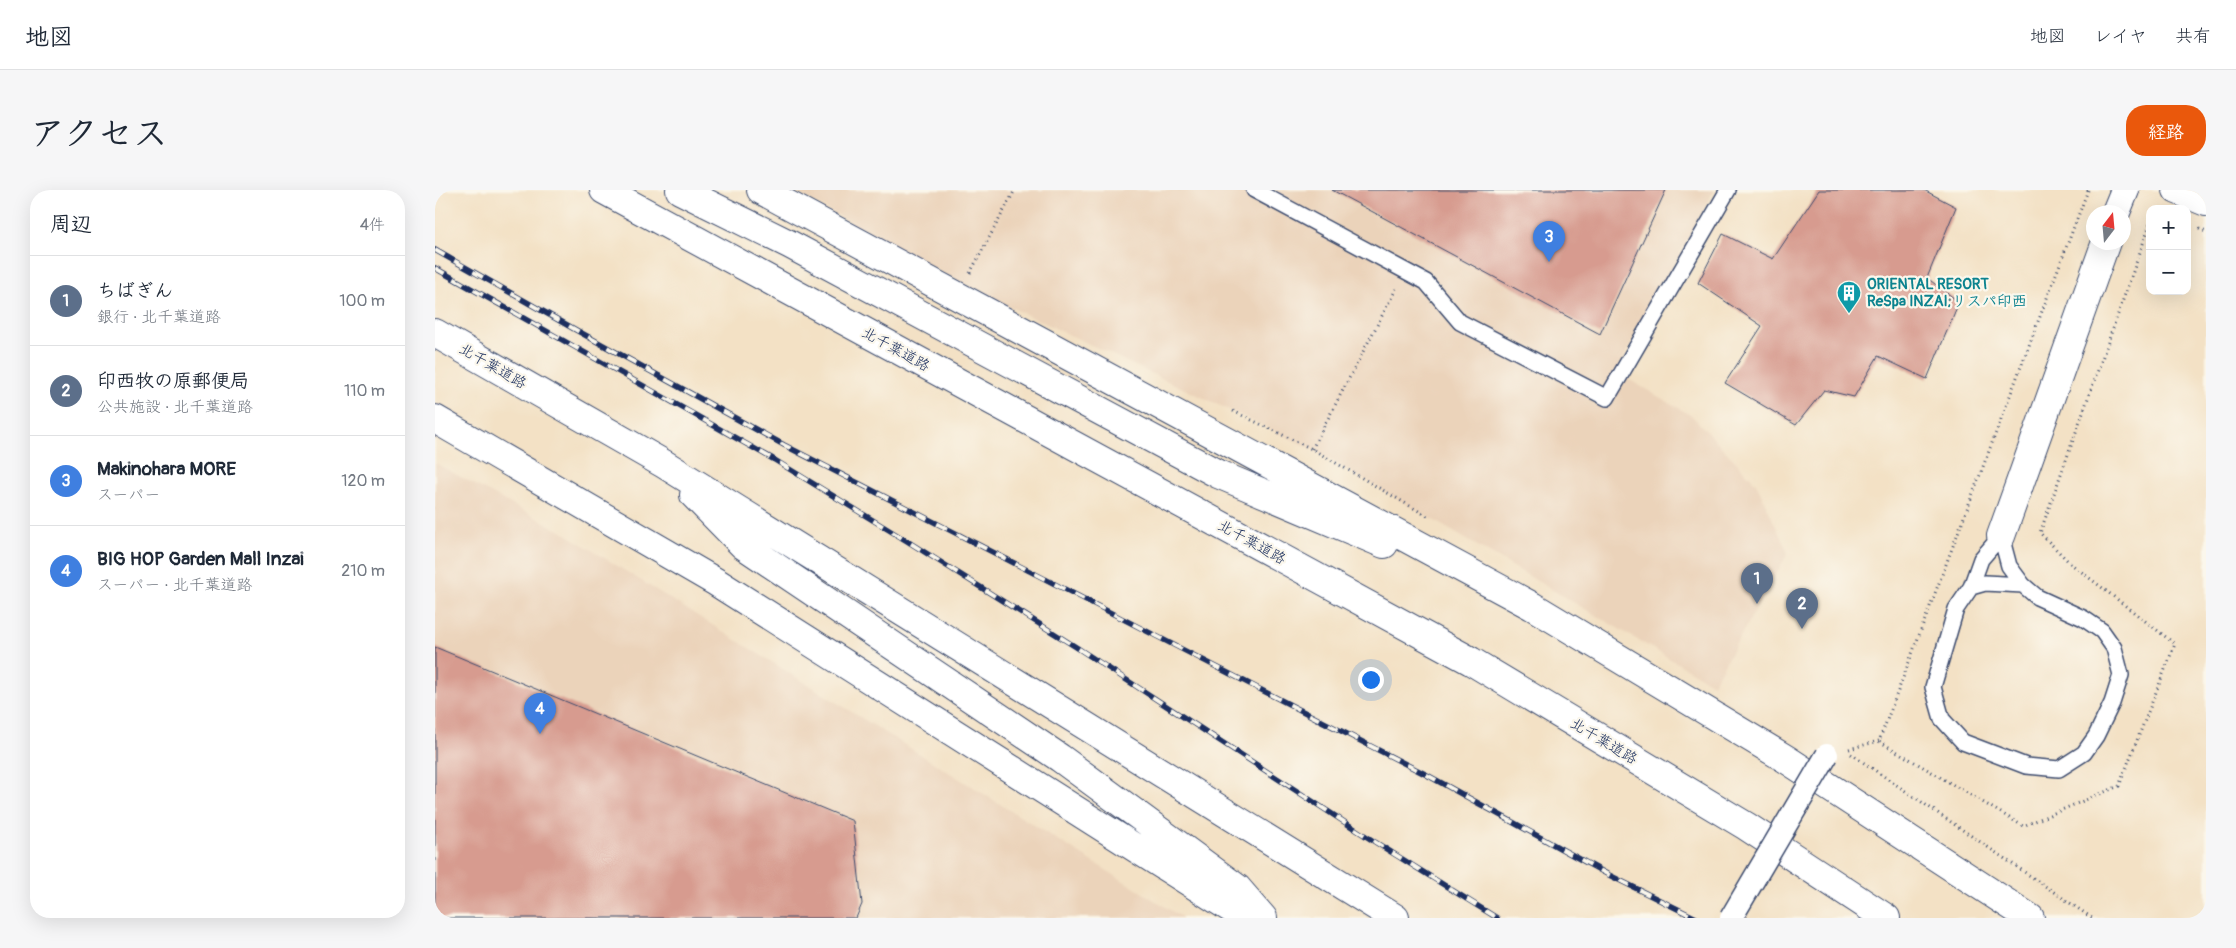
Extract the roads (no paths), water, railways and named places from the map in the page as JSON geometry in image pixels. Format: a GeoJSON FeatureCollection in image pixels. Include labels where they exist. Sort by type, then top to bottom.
{"type":"FeatureCollection","features":[{"type":"Feature","properties":{"kind":"main road","name":"北千葉道路"},"geometry":{"type":"LineString","coordinates":[[604,190],[1471,661],[1746,826],[1886,918]]}},
{"type":"Feature","properties":{"kind":"main road"},"geometry":{"type":"LineString","coordinates":[[680,190],[789,244],[1218,474],[1532,606]]}},
{"type":"Feature","properties":{"kind":"main road"},"geometry":{"type":"LineString","coordinates":[[761,190],[1532,606],[1786,759],[2030,918]]}},
{"type":"Feature","properties":{"kind":"main road"},"geometry":{"type":"LineString","coordinates":[[2120,205],[2125,190]]}},
{"type":"Feature","properties":{"kind":"main road"},"geometry":{"type":"LineString","coordinates":[[2177,190],[2206,202]]}},
{"type":"Feature","properties":{"kind":"main road"},"geometry":{"type":"LineString","coordinates":[[2001,536],[2103,250]]}},
{"type":"Feature","properties":{"kind":"main road","name":"北千葉道路"},"geometry":{"type":"LineString","coordinates":[[435,333],[664,464],[1395,918]]}},
{"type":"Feature","properties":{"kind":"main road"},"geometry":{"type":"LineString","coordinates":[[435,419],[716,582],[1246,918]]}},
{"type":"Feature","properties":{"kind":"main road"},"geometry":{"type":"LineString","coordinates":[[664,464],[743,545],[1060,758],[1237,888],[1263,918]]}},
{"type":"Feature","properties":{"kind":"street"},"geometry":{"type":"LineString","coordinates":[[1731,918],[1827,755]]}},
{"type":"Feature","properties":{"kind":"lane"},"geometry":{"type":"LineString","coordinates":[[1254,190],[1426,282],[1459,322],[1607,398],[1728,190]]}},
{"type":"Feature","properties":{"kind":"lane"},"geometry":{"type":"LineString","coordinates":[[2001,536],[2009,566],[2023,585],[2037,597],[2083,618],[2102,631],[2114,648],[2121,675],[2112,703],[2096,736],[2084,753],[2059,769],[2026,766],[1963,742],[1942,720],[1933,687],[1957,610],[1971,587],[1981,559],[2001,536]]}},
{"type":"Feature","properties":{"kind":"lane"},"geometry":{"type":"LineString","coordinates":[[1971,587],[1985,583],[2023,585]]}},
{"type":"Feature","properties":{"kind":"railway"},"geometry":{"type":"LineString","coordinates":[[435,250],[784,445],[1427,775],[1607,874],[1696,918]]}},
{"type":"Feature","properties":{"kind":"railway"},"geometry":{"type":"LineString","coordinates":[[435,268],[773,459],[907,541],[1076,647],[1375,842],[1497,918]]}},
{"type":"Feature","properties":{"kind":"place","name":"Makinohara MORE"},"geometry":{"type":"Point","coordinates":[1549,262]}},
{"type":"Feature","properties":{"kind":"place","name":"ORIENTAL RESORT ReSpa INZAI;リスパ印西"},"geometry":{"type":"Point","coordinates":[1849,314]}},
{"type":"Feature","properties":{"kind":"place","name":"ちばぎん"},"geometry":{"type":"Point","coordinates":[1757,604]}},
{"type":"Feature","properties":{"kind":"place","name":"印西牧の原郵便局"},"geometry":{"type":"Point","coordinates":[1802,629]}},
{"type":"Feature","properties":{"kind":"place","name":"BIG HOP Garden Mall Inzai"},"geometry":{"type":"Point","coordinates":[540,734]}}]}
